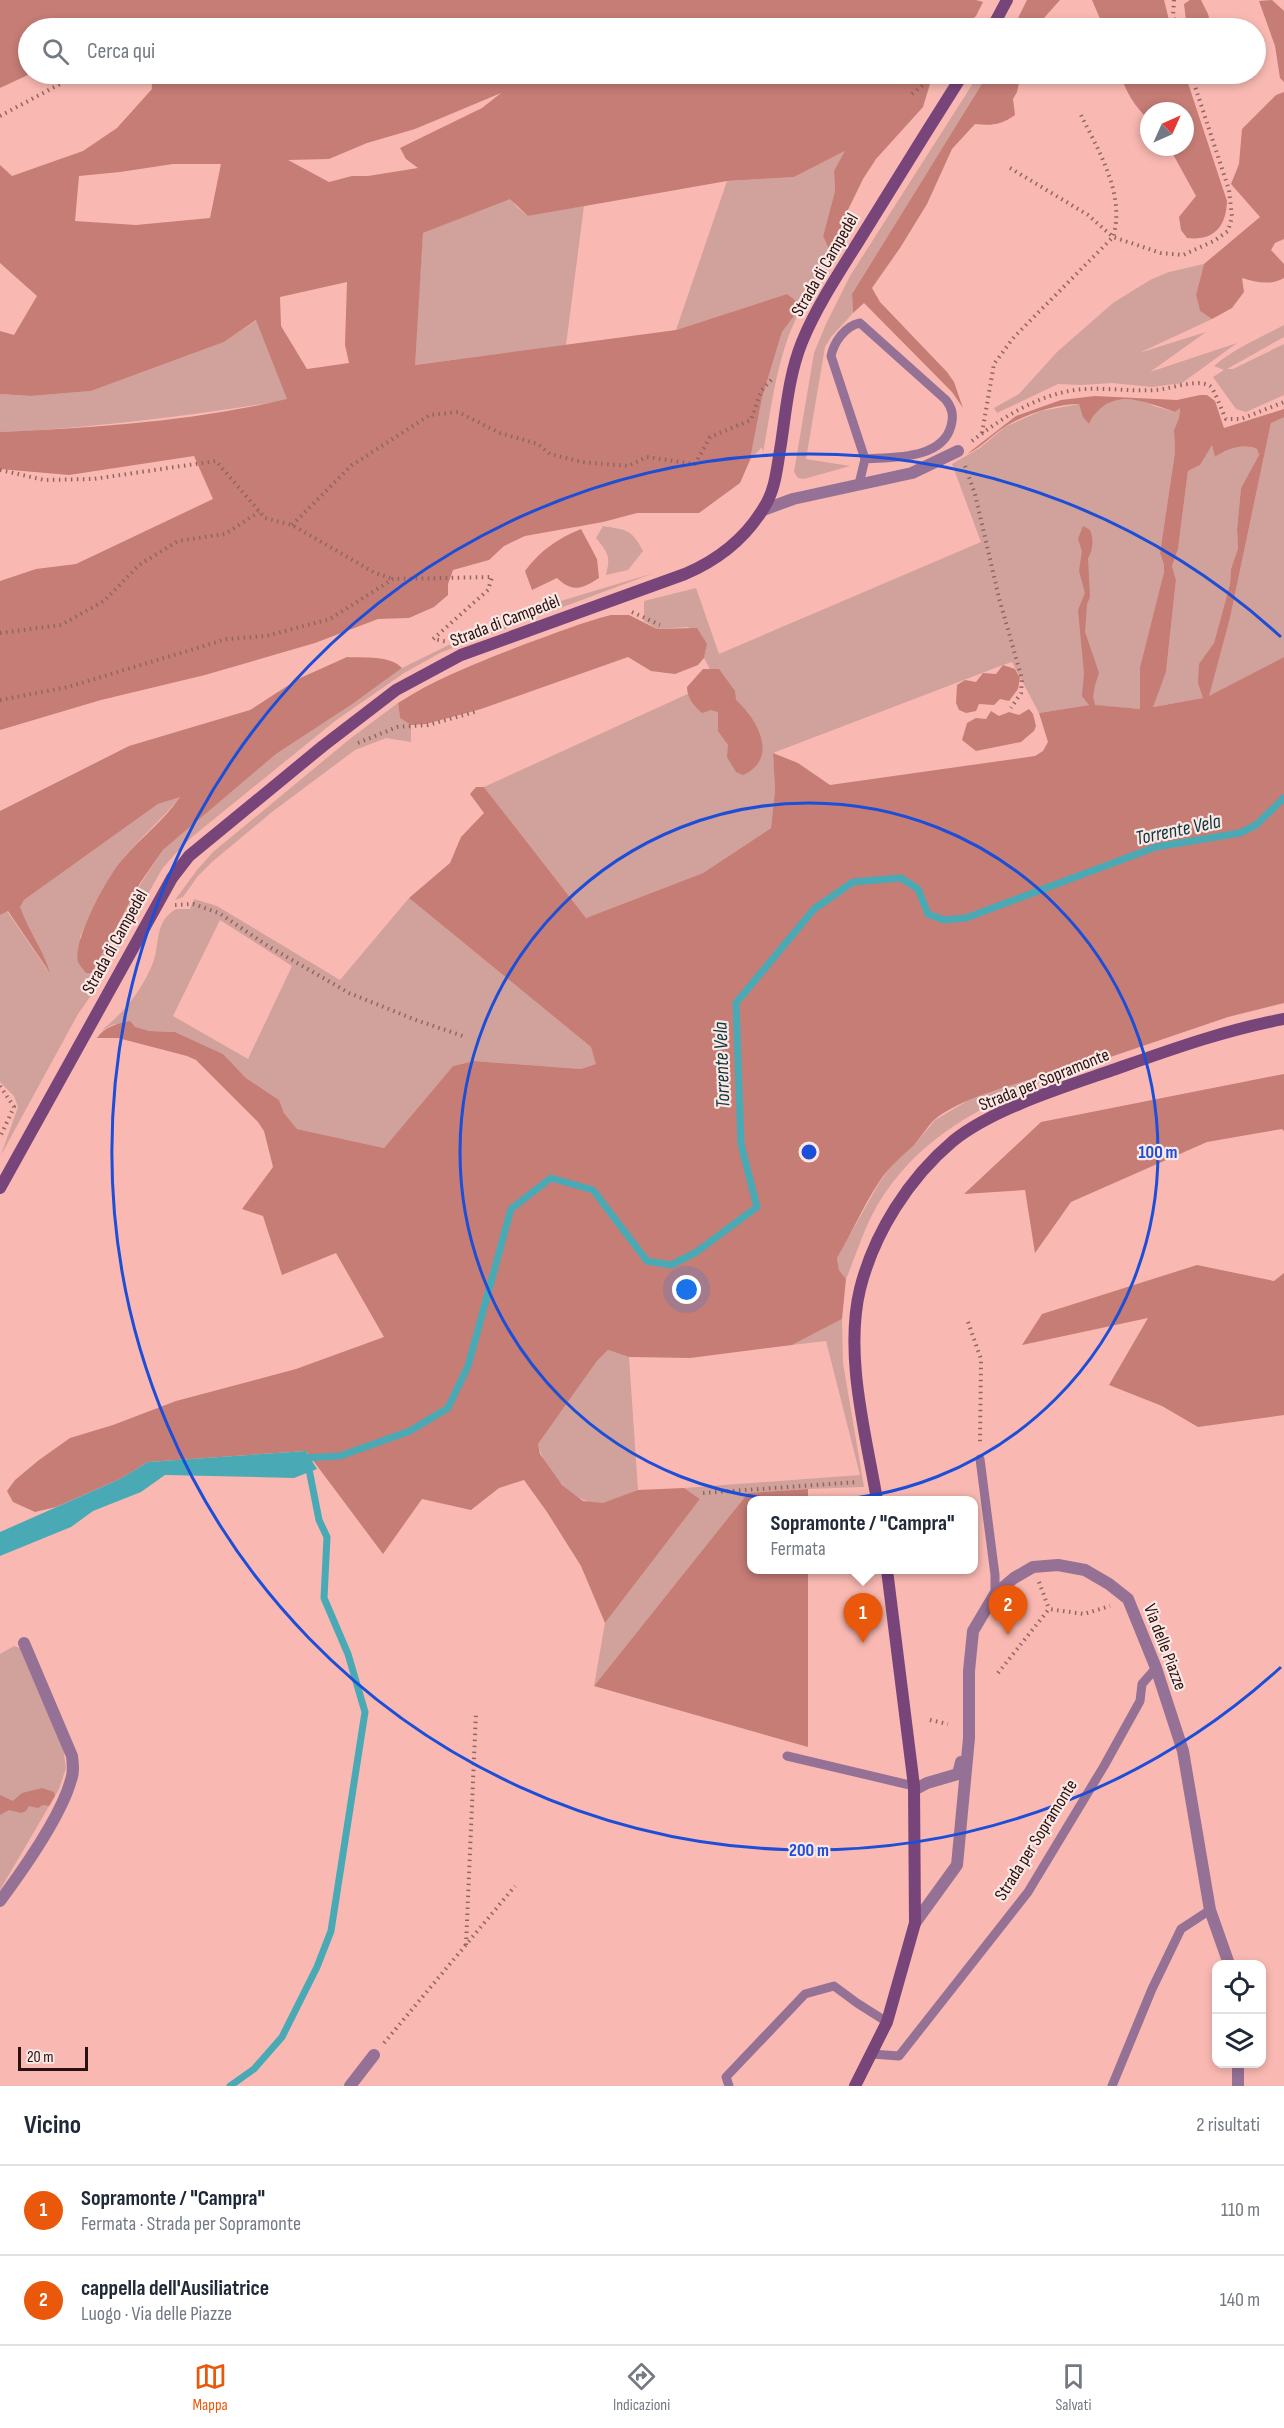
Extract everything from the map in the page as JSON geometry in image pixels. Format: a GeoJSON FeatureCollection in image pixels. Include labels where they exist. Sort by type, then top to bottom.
{"type":"FeatureCollection","features":[{"type":"Feature","properties":{"kind":"street"},"geometry":{"type":"LineString","coordinates":[[997,18],[1007,0]]}},
{"type":"Feature","properties":{"kind":"street","name":"Strada di Campedèl"},"geometry":{"type":"LineString","coordinates":[[0,1188],[172,878],[189,856],[323,746],[396,690],[461,656],[711,563],[748,531],[763,510],[772,491],[797,358],[824,297],[957,84]]}},
{"type":"Feature","properties":{"kind":"street"},"geometry":{"type":"LineString","coordinates":[[763,510],[793,499],[912,473],[958,451]]}},
{"type":"Feature","properties":{"kind":"street","name":"Strada per Sopramonte"},"geometry":{"type":"LineString","coordinates":[[876,1496],[858,1383],[854,1332],[860,1290],[875,1243],[897,1205],[921,1175],[954,1141],[994,1116],[1076,1083],[1169,1051],[1248,1025],[1284,1018]]}},
{"type":"Feature","properties":{"kind":"street","name":"Via delle Piazze"},"geometry":{"type":"LineString","coordinates":[[1033,1567],[1058,1565],[1085,1570],[1110,1584],[1128,1599],[1156,1668],[1183,1751],[1210,1910],[1227,1960]]}},
{"type":"Feature","properties":{"kind":"street"},"geometry":{"type":"LineString","coordinates":[[915,1923],[957,1865],[969,1737],[969,1671],[973,1631],[995,1594],[1014,1578],[1033,1567]]}},
{"type":"Feature","properties":{"kind":"street"},"geometry":{"type":"LineString","coordinates":[[855,2086],[887,2022],[915,1923],[914,1788],[888,1574]]}},
{"type":"Feature","properties":{"kind":"street"},"geometry":{"type":"LineString","coordinates":[[0,1901],[37,1847],[57,1811],[74,1769],[72,1756],[24,1643]]}},
{"type":"Feature","properties":{"kind":"street"},"geometry":{"type":"LineString","coordinates":[[914,1788],[957,1774],[969,1737]]}},
{"type":"Feature","properties":{"kind":"street"},"geometry":{"type":"LineString","coordinates":[[350,2086],[374,2055]]}},
{"type":"Feature","properties":{"kind":"street"},"geometry":{"type":"LineString","coordinates":[[1238,2068],[1238,2086]]}},
{"type":"Feature","properties":{"kind":"lane"},"geometry":{"type":"LineString","coordinates":[[859,484],[865,459],[831,356],[836,342],[846,330],[860,323],[946,400],[952,407],[953,416],[948,434],[930,449],[910,456],[865,459]]}},
{"type":"Feature","properties":{"kind":"lane"},"geometry":{"type":"LineString","coordinates":[[980,1459],[995,1575],[995,1594]]}},
{"type":"Feature","properties":{"kind":"lane","name":"Strada per Sopramonte"},"geometry":{"type":"LineString","coordinates":[[872,2054],[898,2056],[1028,1892],[1104,1766],[1140,1701],[1142,1684],[1156,1668]]}},
{"type":"Feature","properties":{"kind":"lane"},"geometry":{"type":"LineString","coordinates":[[787,1756],[914,1788]]}},
{"type":"Feature","properties":{"kind":"lane"},"geometry":{"type":"LineString","coordinates":[[1112,2086],[1152,1989],[1181,1929],[1210,1910]]}},
{"type":"Feature","properties":{"kind":"lane"},"geometry":{"type":"LineString","coordinates":[[729,2086],[726,2077],[805,1994],[834,1986],[887,2022]]}},
{"type":"Feature","properties":{"kind":"path"},"geometry":{"type":"LineString","coordinates":[[1174,0],[1174,18]]}},
{"type":"Feature","properties":{"kind":"path"},"geometry":{"type":"LineString","coordinates":[[0,116],[60,84]]}},
{"type":"Feature","properties":{"kind":"path"},"geometry":{"type":"LineString","coordinates":[[912,94],[924,84]]}},
{"type":"Feature","properties":{"kind":"path"},"geometry":{"type":"LineString","coordinates":[[1010,168],[1088,214],[1113,237],[1161,253],[1183,255],[1214,241],[1228,231],[1232,217],[1229,190],[1194,84]]}},
{"type":"Feature","properties":{"kind":"path"},"geometry":{"type":"LineString","coordinates":[[981,433],[994,364],[1014,337],[1113,237],[1117,224],[1116,199],[1101,156],[1080,113]]}},
{"type":"Feature","properties":{"kind":"path"},"geometry":{"type":"LineString","coordinates":[[292,525],[352,465],[430,415],[458,412],[500,433],[538,444],[550,454],[582,462],[628,466],[647,457],[695,464],[710,437],[751,420],[761,391],[774,376],[797,358]]}},
{"type":"Feature","properties":{"kind":"path"},"geometry":{"type":"LineString","coordinates":[[1011,708],[1021,693],[1022,680],[999,597],[975,494],[958,451],[1014,411],[1065,392],[1099,389],[1157,390],[1198,384],[1209,385],[1214,390],[1219,407],[1226,419],[1241,418],[1284,402]]}},
{"type":"Feature","properties":{"kind":"path"},"geometry":{"type":"LineString","coordinates":[[0,470],[44,480],[93,479],[216,461],[265,518],[292,525],[375,573],[393,579],[492,578],[488,591],[433,639],[454,643]]}},
{"type":"Feature","properties":{"kind":"path"},"geometry":{"type":"LineString","coordinates":[[0,633],[61,626],[104,601],[140,565],[178,541],[225,534],[259,512]]}},
{"type":"Feature","properties":{"kind":"path"},"geometry":{"type":"LineString","coordinates":[[0,700],[68,687],[227,639],[266,636],[330,619],[393,579]]}},
{"type":"Feature","properties":{"kind":"path"},"geometry":{"type":"LineString","coordinates":[[352,746],[397,727],[428,725],[478,711]]}},
{"type":"Feature","properties":{"kind":"path"},"geometry":{"type":"LineString","coordinates":[[193,904],[219,913],[268,946],[349,993],[416,1020],[466,1036]]}},
{"type":"Feature","properties":{"kind":"path"},"geometry":{"type":"LineString","coordinates":[[0,1086],[14,1107],[0,1137]]}},
{"type":"Feature","properties":{"kind":"path"},"geometry":{"type":"LineString","coordinates":[[968,1322],[981,1359],[980,1459]]}},
{"type":"Feature","properties":{"kind":"path"},"geometry":{"type":"LineString","coordinates":[[703,1493],[874,1481]]}},
{"type":"Feature","properties":{"kind":"path"},"geometry":{"type":"LineString","coordinates":[[1033,1567],[1049,1609]]}},
{"type":"Feature","properties":{"kind":"path"},"geometry":{"type":"LineString","coordinates":[[1049,1609],[1084,1614],[1119,1603]]}},
{"type":"Feature","properties":{"kind":"path"},"geometry":{"type":"LineString","coordinates":[[998,1673],[1049,1609]]}},
{"type":"Feature","properties":{"kind":"path"},"geometry":{"type":"LineString","coordinates":[[466,1945],[476,1712]]}},
{"type":"Feature","properties":{"kind":"path"},"geometry":{"type":"LineString","coordinates":[[930,1719],[948,1724]]}},
{"type":"Feature","properties":{"kind":"path"},"geometry":{"type":"LineString","coordinates":[[374,2055],[515,1886]]}},
{"type":"Feature","properties":{"kind":"shaded area"},"geometry":{"type":"Polygon","coordinates":[[[0,0],[976,0],[983,2],[974,18],[18,18],[18,80],[0,88],[0,0]]]}},
{"type":"Feature","properties":{"kind":"shaded area"},"geometry":{"type":"Polygon","coordinates":[[[1027,0],[1060,0],[1044,18],[1018,18],[1027,0]]]}},
{"type":"Feature","properties":{"kind":"shaded area"},"geometry":{"type":"Polygon","coordinates":[[[1092,0],[1164,0],[1168,18],[1100,18],[1092,0]]]}},
{"type":"Feature","properties":{"kind":"shaded area"},"geometry":{"type":"Polygon","coordinates":[[[1190,0],[1201,0],[1209,18],[1186,18],[1184,4],[1190,0]]]}},
{"type":"Feature","properties":{"kind":"shaded area"},"geometry":{"type":"Polygon","coordinates":[[[1272,0],[1284,11],[1284,82],[1280,78],[1275,46],[1259,1],[1272,0]]]}},
{"type":"Feature","properties":{"kind":"shaded area"},"geometry":{"type":"Polygon","coordinates":[[[152,84],[930,84],[923,107],[876,159],[863,179],[845,216],[836,246],[829,249],[823,236],[835,191],[834,171],[845,151],[794,177],[727,181],[528,216],[510,199],[423,233],[415,365],[676,330],[787,294],[795,300],[797,312],[782,332],[762,398],[750,460],[740,483],[699,513],[637,513],[603,522],[525,536],[504,546],[489,560],[453,570],[448,584],[448,595],[434,607],[409,618],[378,619],[315,643],[205,675],[101,700],[0,730],[0,581],[36,569],[76,564],[213,499],[194,456],[69,475],[0,469],[0,432],[180,418],[287,399],[256,320],[224,342],[91,391],[31,396],[0,394],[0,331],[14,335],[37,296],[0,263],[0,165],[12,176],[83,151],[117,128],[152,89],[152,84]],[[501,93],[415,129],[367,143],[329,159],[288,160],[329,182],[352,176],[368,176],[418,168],[406,159],[400,148],[482,108],[501,93]],[[173,164],[79,176],[75,221],[136,225],[210,218],[221,164],[173,164]],[[347,282],[280,297],[281,326],[307,369],[349,363],[345,345],[347,282]]]}},
{"type":"Feature","properties":{"kind":"shaded area"},"geometry":{"type":"Polygon","coordinates":[[[973,84],[982,84],[852,294],[853,313],[825,347],[806,459],[850,466],[804,479],[798,478],[794,472],[814,353],[850,276],[973,84]]]}},
{"type":"Feature","properties":{"kind":"shaded area"},"geometry":{"type":"Polygon","coordinates":[[[982,84],[1019,84],[1013,99],[1015,115],[996,124],[975,124],[952,149],[927,204],[872,288],[880,302],[947,372],[954,382],[963,408],[952,392],[864,303],[853,313],[852,294],[982,84]]]}},
{"type":"Feature","properties":{"kind":"shaded area"},"geometry":{"type":"Polygon","coordinates":[[[1124,84],[1188,84],[1227,201],[1221,225],[1211,234],[1204,237],[1187,238],[1181,230],[1179,217],[1196,196],[1174,156],[1194,156],[1194,102],[1140,102],[1140,111],[1124,84]]]}},
{"type":"Feature","properties":{"kind":"shaded area"},"geometry":{"type":"Polygon","coordinates":[[[1284,92],[1284,239],[1275,243],[1271,250],[1284,264],[1284,278],[1268,283],[1242,278],[1244,292],[1232,308],[1212,319],[1200,311],[1196,295],[1204,264],[1260,217],[1231,184],[1239,164],[1242,129],[1276,95],[1284,92]]]}},
{"type":"Feature","properties":{"kind":"shaded area"},"geometry":{"type":"Polygon","coordinates":[[[847,150],[834,171],[835,191],[823,236],[829,248],[836,246],[833,257],[824,276],[794,323],[778,370],[763,453],[762,447],[750,460],[762,398],[782,332],[797,312],[795,300],[787,294],[676,330],[727,181],[794,177],[847,150]]]}},
{"type":"Feature","properties":{"kind":"shaded area"},"geometry":{"type":"Polygon","coordinates":[[[510,198],[528,216],[584,206],[566,345],[414,365],[423,233],[510,198]]]}},
{"type":"Feature","properties":{"kind":"shaded area"},"geometry":{"type":"Polygon","coordinates":[[[1204,264],[1196,295],[1200,311],[1212,319],[1139,353],[1206,332],[1150,372],[1237,343],[1182,383],[1152,387],[1112,383],[1058,384],[997,413],[994,408],[1019,394],[1057,352],[1113,303],[1150,280],[1169,272],[1204,264]]]}},
{"type":"Feature","properties":{"kind":"shaded area"},"geometry":{"type":"Polygon","coordinates":[[[257,320],[288,400],[144,420],[0,432],[0,394],[31,396],[91,391],[224,342],[257,320]]]}},
{"type":"Feature","properties":{"kind":"shaded area"},"geometry":{"type":"Polygon","coordinates":[[[1284,325],[1284,337],[1227,369],[1233,369],[1284,344],[1284,395],[1246,412],[1236,409],[1213,377],[1224,370],[1214,366],[1239,349],[1284,325]]]}},
{"type":"Feature","properties":{"kind":"shaded area"},"geometry":{"type":"Polygon","coordinates":[[[1207,395],[1215,401],[1224,428],[1284,409],[1284,417],[1271,423],[1230,618],[1209,696],[1284,657],[1284,1003],[1228,1017],[1084,1066],[1056,1069],[981,1095],[944,1113],[934,1120],[883,1177],[837,1258],[839,1270],[846,1279],[842,1319],[792,1345],[690,1358],[629,1357],[608,1350],[597,1361],[538,1444],[540,1454],[562,1485],[583,1501],[603,1503],[638,1490],[684,1488],[700,1499],[605,1623],[581,1566],[524,1480],[499,1488],[471,1510],[422,1499],[383,1554],[306,1451],[148,1462],[120,1479],[56,1507],[35,1512],[13,1502],[7,1491],[15,1480],[70,1438],[113,1425],[176,1401],[296,1369],[384,1337],[336,1253],[282,1275],[263,1216],[242,1209],[273,1167],[264,1131],[258,1122],[196,1060],[118,1038],[97,1038],[100,1034],[112,1026],[130,1021],[135,1027],[149,1031],[175,1032],[223,1054],[246,1078],[279,1100],[284,1113],[297,1129],[384,1148],[453,1066],[474,1061],[581,1069],[596,1064],[591,1047],[409,898],[450,863],[461,837],[484,813],[470,794],[476,787],[484,787],[586,918],[703,873],[771,828],[775,790],[773,753],[798,763],[830,785],[1035,756],[1043,751],[1048,742],[1039,713],[1089,705],[1082,696],[1084,673],[1078,610],[1085,593],[1079,571],[1082,551],[1078,539],[1083,526],[1090,530],[1092,541],[1088,558],[1090,597],[1087,604],[1085,632],[1099,673],[1093,697],[1095,705],[1140,709],[1140,667],[1164,572],[1160,553],[1175,452],[1174,430],[1180,408],[1175,412],[1139,401],[1117,400],[1106,404],[1089,424],[1083,417],[1079,404],[1051,408],[1014,422],[967,454],[1016,416],[1061,400],[1095,396],[1177,400],[1207,395]],[[1212,445],[1200,465],[1188,471],[1178,549],[1172,566],[1176,580],[1166,672],[1153,707],[1203,698],[1198,683],[1199,664],[1214,643],[1238,548],[1237,529],[1241,488],[1259,455],[1257,449],[1241,447],[1230,449],[1215,457],[1212,445]]]}},
{"type":"Feature","properties":{"kind":"shaded area"},"geometry":{"type":"Polygon","coordinates":[[[1115,399],[1143,400],[1175,412],[1180,407],[1179,418],[1174,430],[1175,452],[1160,553],[1164,572],[1140,667],[1140,709],[1089,705],[1039,713],[1012,662],[1003,665],[773,753],[775,790],[771,828],[703,873],[586,918],[484,787],[716,681],[704,658],[707,644],[688,627],[657,629],[644,621],[644,601],[696,588],[719,654],[981,542],[952,464],[980,448],[1005,427],[1041,411],[1079,404],[1089,424],[1099,408],[1115,399]]]}},
{"type":"Feature","properties":{"kind":"shaded area"},"geometry":{"type":"Polygon","coordinates":[[[1284,409],[1284,657],[1208,697],[1230,618],[1273,414],[1284,409]]]}},
{"type":"Feature","properties":{"kind":"shaded area"},"geometry":{"type":"Polygon","coordinates":[[[1212,444],[1215,457],[1230,449],[1241,447],[1257,449],[1259,455],[1241,488],[1237,529],[1238,548],[1214,643],[1199,665],[1204,698],[1152,707],[1166,672],[1176,580],[1172,566],[1178,549],[1188,471],[1200,465],[1212,444]]]}},
{"type":"Feature","properties":{"kind":"shaded area"},"geometry":{"type":"Polygon","coordinates":[[[603,526],[632,534],[643,551],[628,570],[606,575],[607,555],[596,538],[603,526]]]}},
{"type":"Feature","properties":{"kind":"shaded area"},"geometry":{"type":"Polygon","coordinates":[[[581,529],[597,559],[599,578],[578,588],[568,586],[557,578],[532,590],[525,571],[550,546],[581,529]]]}},
{"type":"Feature","properties":{"kind":"shaded area"},"geometry":{"type":"Polygon","coordinates":[[[654,573],[442,652],[404,673],[335,721],[192,837],[162,869],[92,994],[78,1014],[1,1155],[18,1107],[14,1096],[0,1082],[0,915],[7,911],[48,971],[19,907],[24,900],[158,804],[181,796],[120,862],[98,898],[80,937],[92,973],[141,883],[163,850],[276,754],[351,705],[402,668],[469,635],[534,609],[654,573]]]}},
{"type":"Feature","properties":{"kind":"shaded area"},"geometry":{"type":"Polygon","coordinates":[[[611,615],[629,615],[657,629],[697,628],[707,644],[704,658],[698,665],[675,674],[651,671],[628,657],[481,709],[426,724],[411,725],[400,718],[398,703],[445,677],[528,643],[611,615]]]}},
{"type":"Feature","properties":{"kind":"shaded area"},"geometry":{"type":"Polygon","coordinates":[[[347,657],[384,659],[402,668],[351,705],[276,754],[163,850],[140,883],[92,973],[86,973],[80,965],[78,953],[80,940],[92,910],[121,861],[167,814],[180,797],[158,804],[24,900],[20,907],[50,973],[8,911],[0,915],[0,811],[129,746],[250,710],[298,679],[347,657]]]}},
{"type":"Feature","properties":{"kind":"shaded area"},"geometry":{"type":"Polygon","coordinates":[[[1003,665],[1015,669],[1020,678],[1018,689],[1009,701],[1000,699],[994,705],[979,704],[976,711],[966,713],[959,710],[956,703],[957,685],[965,680],[976,682],[983,673],[996,674],[1003,665]]]}},
{"type":"Feature","properties":{"kind":"shaded area"},"geometry":{"type":"Polygon","coordinates":[[[703,669],[719,669],[735,691],[736,700],[751,717],[761,738],[763,749],[760,759],[754,768],[743,775],[736,772],[727,757],[728,745],[718,731],[718,712],[711,710],[702,713],[688,695],[687,687],[703,669]]]}},
{"type":"Feature","properties":{"kind":"shaded area"},"geometry":{"type":"Polygon","coordinates":[[[398,703],[400,718],[411,725],[411,742],[386,738],[355,750],[272,812],[212,862],[198,876],[183,897],[175,900],[213,852],[351,738],[398,703]]]}},
{"type":"Feature","properties":{"kind":"shaded area"},"geometry":{"type":"Polygon","coordinates":[[[1029,709],[1036,726],[1034,731],[1021,742],[976,751],[962,740],[967,723],[976,718],[986,719],[991,711],[999,716],[1009,712],[1019,715],[1029,709]]]}},
{"type":"Feature","properties":{"kind":"shaded area"},"geometry":{"type":"Polygon","coordinates":[[[409,898],[591,1047],[597,1064],[581,1069],[474,1061],[453,1066],[384,1148],[297,1129],[284,1113],[279,1100],[246,1078],[223,1054],[175,1032],[149,1031],[114,1024],[101,1031],[129,1003],[140,988],[154,961],[160,928],[168,915],[176,909],[190,909],[194,899],[217,906],[340,980],[409,898]],[[220,920],[173,1016],[248,1059],[292,966],[220,920]]]}},
{"type":"Feature","properties":{"kind":"shaded area"},"geometry":{"type":"Polygon","coordinates":[[[1084,1066],[991,1104],[936,1139],[912,1160],[891,1185],[872,1215],[846,1279],[839,1270],[837,1258],[879,1183],[894,1162],[916,1143],[935,1120],[967,1101],[964,1067],[1033,1079],[1053,1069],[1084,1066]]]}},
{"type":"Feature","properties":{"kind":"shaded area"},"geometry":{"type":"Polygon","coordinates":[[[1284,1074],[1284,1131],[1282,1129],[1207,1142],[1071,1202],[1035,1253],[1025,1190],[964,1194],[1041,1122],[1284,1074]]]}},
{"type":"Feature","properties":{"kind":"shaded area"},"geometry":{"type":"Polygon","coordinates":[[[1197,1265],[1274,1281],[1284,1273],[1284,1415],[1198,1427],[1162,1406],[1109,1385],[1148,1318],[1022,1345],[1042,1314],[1197,1265]]]}},
{"type":"Feature","properties":{"kind":"shaded area"},"geometry":{"type":"Polygon","coordinates":[[[842,1319],[843,1363],[864,1487],[748,1493],[594,1686],[605,1623],[700,1499],[684,1488],[860,1475],[826,1341],[792,1345],[842,1319]]]}},
{"type":"Feature","properties":{"kind":"shaded area"},"geometry":{"type":"Polygon","coordinates":[[[608,1350],[629,1357],[638,1490],[616,1500],[592,1503],[571,1493],[553,1475],[538,1444],[597,1361],[608,1350]]]}},
{"type":"Feature","properties":{"kind":"shaded area"},"geometry":{"type":"Polygon","coordinates":[[[808,1489],[808,1496],[747,1496],[747,1574],[808,1574],[808,1747],[594,1686],[748,1493],[808,1489]]]}},
{"type":"Feature","properties":{"kind":"shaded area"},"geometry":{"type":"Polygon","coordinates":[[[14,1646],[20,1648],[63,1747],[66,1768],[59,1789],[0,1890],[0,1654],[14,1646]]]}},
{"type":"Feature","properties":{"kind":"shaded area"},"geometry":{"type":"Polygon","coordinates":[[[42,1788],[54,1792],[55,1796],[49,1806],[43,1805],[38,1808],[29,1806],[21,1813],[9,1810],[0,1815],[0,1795],[13,1801],[22,1793],[42,1788]]]}},
{"type":"Feature","properties":{"kind":"water"},"geometry":{"type":"Polygon","coordinates":[[[306,1451],[317,1469],[294,1478],[165,1475],[141,1492],[93,1511],[71,1527],[0,1556],[0,1532],[120,1479],[148,1462],[306,1451]]]}},
{"type":"Feature","properties":{"kind":"waterway","name":"Torrente Vela"},"geometry":{"type":"LineString","coordinates":[[302,1458],[340,1456],[410,1431],[448,1408],[468,1366],[511,1209],[551,1178],[593,1190],[647,1261],[671,1265],[695,1253],[757,1207],[741,1144],[736,1003],[814,909],[853,882],[901,878],[918,889],[928,914],[944,920],[966,918],[1156,847],[1240,833],[1256,825],[1284,798]]}},
{"type":"Feature","properties":{"kind":"waterway"},"geometry":{"type":"LineString","coordinates":[[230,2086],[254,2069],[282,2037],[317,1967],[331,1931],[365,1712],[348,1654],[324,1598],[327,1537],[319,1520],[308,1464]]}},
{"type":"Feature","properties":{"kind":"place","name":"cappella dell'Ausiliatrice"},"geometry":{"type":"Point","coordinates":[1008,1635]}},
{"type":"Feature","properties":{"kind":"place","name":"Sopramonte / \"Campra\""},"geometry":{"type":"Point","coordinates":[863,1643]}}]}
